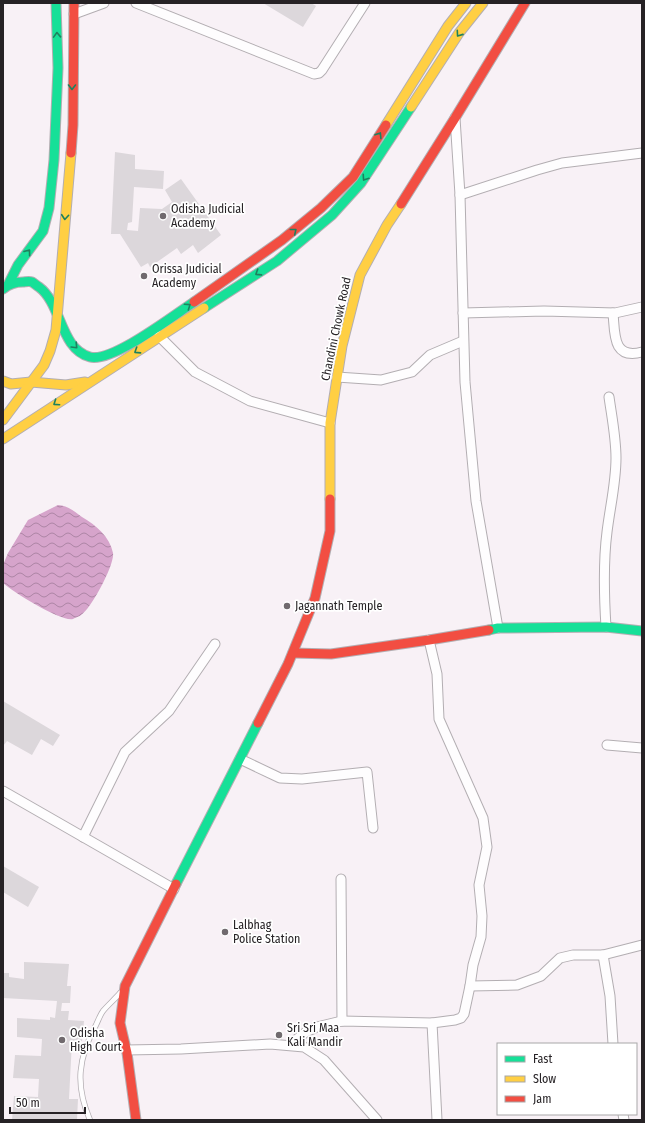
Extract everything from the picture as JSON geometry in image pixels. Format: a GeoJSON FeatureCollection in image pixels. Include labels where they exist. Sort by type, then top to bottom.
{"type":"FeatureCollection","features":[{"type":"Feature","properties":{"kind":"main road"},"geometry":{"type":"LineString","coordinates":[[5,285],[43,231],[49,208],[54,160],[58,68],[56,3]]}},
{"type":"Feature","properties":{"kind":"main road"},"geometry":{"type":"LineString","coordinates":[[3,420],[44,365],[56,330],[56,313],[72,125],[74,3]]}},
{"type":"Feature","properties":{"kind":"main road"},"geometry":{"type":"LineString","coordinates":[[5,285],[19,282],[32,282],[43,290],[51,299],[68,338],[77,350],[90,357],[100,357],[134,343],[282,240],[321,208],[353,177],[448,26],[466,3]]}},
{"type":"Feature","properties":{"kind":"main road"},"geometry":{"type":"LineString","coordinates":[[3,439],[277,261],[332,215],[361,183],[459,33],[483,3]]}},
{"type":"Feature","properties":{"kind":"main road","name":"Chandini Chowk Road"},"geometry":{"type":"LineString","coordinates":[[136,1120],[126,1050],[120,1023],[124,989],[288,664],[315,598],[330,531],[330,423],[342,346],[360,275],[387,225],[455,118],[525,3]]}},
{"type":"Feature","properties":{"kind":"main road"},"geometry":{"type":"LineString","coordinates":[[3,381],[11,384],[31,382],[66,385],[89,382]]}},
{"type":"Feature","properties":{"kind":"main road"},"geometry":{"type":"LineString","coordinates":[[292,653],[331,654],[429,640],[498,628],[606,627],[642,631]]}},
{"type":"Feature","properties":{"kind":"street"},"geometry":{"type":"LineString","coordinates":[[74,14],[104,3]]}},
{"type":"Feature","properties":{"kind":"street"},"geometry":{"type":"LineString","coordinates":[[136,3],[314,74],[319,73],[322,70],[364,3]]}},
{"type":"Feature","properties":{"kind":"street"},"geometry":{"type":"LineString","coordinates":[[455,118],[460,195],[465,382],[476,501],[498,628]]}},
{"type":"Feature","properties":{"kind":"street"},"geometry":{"type":"LineString","coordinates":[[460,195],[562,163],[642,154]]}},
{"type":"Feature","properties":{"kind":"street"},"geometry":{"type":"LineString","coordinates":[[463,313],[613,313],[642,307]]}},
{"type":"Feature","properties":{"kind":"street"},"geometry":{"type":"LineString","coordinates":[[613,313],[615,341],[619,349],[626,352],[642,352]]}},
{"type":"Feature","properties":{"kind":"street"},"geometry":{"type":"LineString","coordinates":[[160,336],[195,372],[250,401],[330,423]]}},
{"type":"Feature","properties":{"kind":"street"},"geometry":{"type":"LineString","coordinates":[[337,377],[362,380],[381,380],[412,372],[430,355],[464,341]]}},
{"type":"Feature","properties":{"kind":"street"},"geometry":{"type":"LineString","coordinates":[[606,627],[604,574],[607,531],[614,490],[616,459],[615,438],[609,397]]}},
{"type":"Feature","properties":{"kind":"street"},"geometry":{"type":"LineString","coordinates":[[289,1045],[306,1032],[317,1027],[342,1021],[432,1023],[455,1020],[461,1018],[464,1014],[473,965],[481,937],[482,916],[479,884],[487,847],[483,818],[439,719],[437,674],[429,640]]}},
{"type":"Feature","properties":{"kind":"street"},"geometry":{"type":"LineString","coordinates":[[83,837],[125,752],[170,711],[215,644]]}},
{"type":"Feature","properties":{"kind":"street"},"geometry":{"type":"LineString","coordinates":[[607,745],[642,748]]}},
{"type":"Feature","properties":{"kind":"street"},"geometry":{"type":"LineString","coordinates":[[240,759],[280,778],[302,779],[367,772],[373,828]]}},
{"type":"Feature","properties":{"kind":"street"},"geometry":{"type":"LineString","coordinates":[[3,791],[174,888]]}},
{"type":"Feature","properties":{"kind":"street"},"geometry":{"type":"LineString","coordinates":[[341,880],[342,1021]]}},
{"type":"Feature","properties":{"kind":"street"},"geometry":{"type":"LineString","coordinates":[[470,986],[517,985],[540,976],[560,958],[573,954],[604,955],[642,945]]}},
{"type":"Feature","properties":{"kind":"street"},"geometry":{"type":"LineString","coordinates":[[604,955],[610,996],[613,1043]]}},
{"type":"Feature","properties":{"kind":"street"},"geometry":{"type":"LineString","coordinates":[[432,1023],[437,1120]]}},
{"type":"Feature","properties":{"kind":"street"},"geometry":{"type":"LineString","coordinates":[[126,1050],[181,1049],[270,1044],[304,1047],[324,1060],[377,1120]]}},
{"type":"Feature","properties":{"kind":"lane"},"geometry":{"type":"LineString","coordinates":[[90,1120],[83,1104],[80,1079],[81,1063],[89,1038],[103,1011],[124,989]]}},
{"type":"Feature","properties":{"kind":"water"},"geometry":{"type":"Polygon","coordinates":[[[58,505],[71,509],[102,532],[109,542],[113,553],[113,559],[102,586],[96,596],[85,611],[73,619],[67,619],[48,611],[16,593],[3,583],[3,565],[8,553],[28,520],[58,505]]]}},
{"type":"Feature","properties":{"kind":"building"},"geometry":{"type":"Polygon","coordinates":[[[263,3],[311,3],[316,6],[303,27],[263,3]]]}},
{"type":"Feature","properties":{"kind":"building","name":"Odisha Judicial Academy"},"geometry":{"type":"Polygon","coordinates":[[[115,152],[135,155],[135,169],[164,171],[163,189],[134,187],[132,222],[128,223],[127,230],[138,231],[140,208],[162,209],[172,202],[165,190],[181,179],[221,235],[198,253],[193,245],[181,254],[177,248],[150,267],[148,263],[141,267],[120,234],[111,234],[115,152]]]}},
{"type":"Feature","properties":{"kind":"building"},"geometry":{"type":"Polygon","coordinates":[[[3,701],[60,735],[53,746],[41,739],[32,755],[7,741],[3,746],[3,701]]]}},
{"type":"Feature","properties":{"kind":"building"},"geometry":{"type":"Polygon","coordinates":[[[3,866],[39,887],[28,907],[3,892],[3,866]]]}},
{"type":"Feature","properties":{"kind":"building","name":"Odisha High Court"},"geometry":{"type":"Polygon","coordinates":[[[24,962],[69,964],[67,986],[71,986],[70,1003],[62,1003],[61,1011],[69,1011],[68,1020],[84,1021],[82,1041],[72,1041],[69,1099],[78,1099],[77,1120],[12,1120],[14,1096],[38,1097],[39,1079],[13,1078],[15,1055],[41,1056],[42,1039],[17,1037],[17,1018],[50,1020],[50,1017],[55,1018],[57,1001],[3,998],[3,973],[9,973],[9,977],[24,979],[24,962]]]}},
{"type":"Feature","properties":{"kind":"traffic: fast"},"geometry":{"type":"LineString","coordinates":[[8,285],[18,265],[43,231],[49,208],[54,160],[58,68],[56,3]]}},
{"type":"Feature","properties":{"kind":"traffic: fast"},"geometry":{"type":"LineString","coordinates":[[204,308],[277,261],[332,215],[361,183],[411,107]]}},
{"type":"Feature","properties":{"kind":"traffic: fast"},"geometry":{"type":"LineString","coordinates":[[3,289],[17,282],[32,282],[39,287],[47,295],[73,345],[80,352],[90,357],[100,357],[113,353],[127,346],[143,337],[194,302]]}},
{"type":"Feature","properties":{"kind":"traffic: fast"},"geometry":{"type":"LineString","coordinates":[[489,630],[498,628],[606,627],[642,631]]}},
{"type":"Feature","properties":{"kind":"traffic: fast"},"geometry":{"type":"LineString","coordinates":[[176,884],[258,723]]}},
{"type":"Feature","properties":{"kind":"traffic: slow"},"geometry":{"type":"LineString","coordinates":[[386,125],[448,26],[466,3]]}},
{"type":"Feature","properties":{"kind":"traffic: slow"},"geometry":{"type":"LineString","coordinates":[[411,107],[459,33],[483,3]]}},
{"type":"Feature","properties":{"kind":"traffic: slow"},"geometry":{"type":"LineString","coordinates":[[3,420],[44,365],[56,330],[71,153]]}},
{"type":"Feature","properties":{"kind":"traffic: slow"},"geometry":{"type":"LineString","coordinates":[[330,499],[330,423],[342,346],[360,275],[387,225],[401,204]]}},
{"type":"Feature","properties":{"kind":"traffic: slow"},"geometry":{"type":"LineString","coordinates":[[3,439],[204,308]]}},
{"type":"Feature","properties":{"kind":"traffic: slow"},"geometry":{"type":"LineString","coordinates":[[3,381],[11,384],[31,382],[66,385],[85,382]]}},
{"type":"Feature","properties":{"kind":"traffic: jam"},"geometry":{"type":"LineString","coordinates":[[71,153],[73,125],[74,3]]}},
{"type":"Feature","properties":{"kind":"traffic: jam"},"geometry":{"type":"LineString","coordinates":[[401,204],[525,3]]}},
{"type":"Feature","properties":{"kind":"traffic: jam"},"geometry":{"type":"LineString","coordinates":[[194,302],[282,240],[321,208],[353,177],[386,125]]}},
{"type":"Feature","properties":{"kind":"traffic: jam"},"geometry":{"type":"LineString","coordinates":[[258,723],[288,664],[315,598],[330,531],[330,499]]}},
{"type":"Feature","properties":{"kind":"traffic: jam"},"geometry":{"type":"LineString","coordinates":[[293,653],[331,654],[489,630]]}},
{"type":"Feature","properties":{"kind":"traffic: jam"},"geometry":{"type":"LineString","coordinates":[[136,1120],[127,1053],[120,1023],[125,986],[176,884]]}},
{"type":"Feature","properties":{"kind":"place","name":"Odisha Judicial Academy"},"geometry":{"type":"Point","coordinates":[163,216]}},
{"type":"Feature","properties":{"kind":"place","name":"Orissa Judicial Academy"},"geometry":{"type":"Point","coordinates":[144,276]}},
{"type":"Feature","properties":{"kind":"place","name":"Jagannath Temple"},"geometry":{"type":"Point","coordinates":[287,606]}},
{"type":"Feature","properties":{"kind":"place","name":"Lalbhag Police Station"},"geometry":{"type":"Point","coordinates":[225,932]}},
{"type":"Feature","properties":{"kind":"place","name":"Sri Sri Maa Kali Mandir"},"geometry":{"type":"Point","coordinates":[279,1035]}},
{"type":"Feature","properties":{"kind":"place","name":"Odisha High Court"},"geometry":{"type":"Point","coordinates":[62,1040]}}]}
